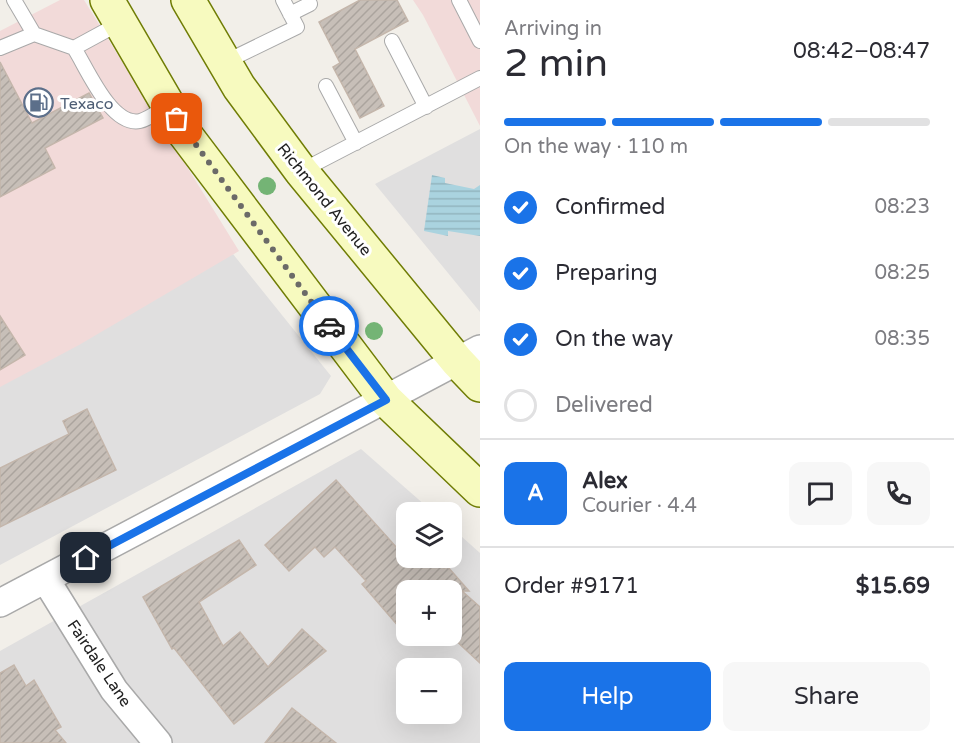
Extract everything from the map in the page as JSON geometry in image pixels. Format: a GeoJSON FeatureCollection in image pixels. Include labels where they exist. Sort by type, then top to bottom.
{"type":"FeatureCollection","features":[{"type":"Feature","properties":{"kind":"main road","name":"Richmond Avenue"},"geometry":{"type":"LineString","coordinates":[[188,0],[239,87],[301,171],[468,355],[480,385]]}},
{"type":"Feature","properties":{"kind":"main road"},"geometry":{"type":"LineString","coordinates":[[114,11],[185,134],[386,400],[480,490]]}},
{"type":"Feature","properties":{"kind":"street"},"geometry":{"type":"LineString","coordinates":[[0,603],[468,355]]}},
{"type":"Feature","properties":{"kind":"street","name":"Fairdale Lane"},"geometry":{"type":"LineString","coordinates":[[46,580],[114,690],[158,743]]}},
{"type":"Feature","properties":{"kind":"lane"},"geometry":{"type":"LineString","coordinates":[[14,0],[34,34],[74,48],[111,109],[126,120],[140,121],[169,105]]}},
{"type":"Feature","properties":{"kind":"lane"},"geometry":{"type":"LineString","coordinates":[[225,62],[297,27],[283,0]]}},
{"type":"Feature","properties":{"kind":"lane"},"geometry":{"type":"LineString","coordinates":[[459,0],[480,41]]}},
{"type":"Feature","properties":{"kind":"lane"},"geometry":{"type":"LineString","coordinates":[[290,14],[310,4]]}},
{"type":"Feature","properties":{"kind":"lane"},"geometry":{"type":"LineString","coordinates":[[74,48],[114,11]]}},
{"type":"Feature","properties":{"kind":"lane"},"geometry":{"type":"LineString","coordinates":[[0,48],[34,34]]}},
{"type":"Feature","properties":{"kind":"lane"},"geometry":{"type":"LineString","coordinates":[[392,41],[426,107]]}},
{"type":"Feature","properties":{"kind":"lane"},"geometry":{"type":"LineString","coordinates":[[301,171],[480,78]]}},
{"type":"Feature","properties":{"kind":"lane"},"geometry":{"type":"LineString","coordinates":[[326,86],[356,143]]}},
{"type":"Feature","properties":{"kind":"shaded area"},"geometry":{"type":"Polygon","coordinates":[[[60,0],[84,0],[239,251],[79,345],[0,387],[0,31],[60,0]]]}},
{"type":"Feature","properties":{"kind":"shaded area"},"geometry":{"type":"Polygon","coordinates":[[[413,0],[480,0],[480,126],[423,15],[413,0]]]}},
{"type":"Feature","properties":{"kind":"shaded area"},"geometry":{"type":"Polygon","coordinates":[[[480,129],[480,312],[375,184],[480,129]]]}},
{"type":"Feature","properties":{"kind":"shaded area"},"geometry":{"type":"Polygon","coordinates":[[[233,254],[331,376],[320,394],[0,565],[0,378],[233,254]]]}},
{"type":"Feature","properties":{"kind":"shaded area"},"geometry":{"type":"Polygon","coordinates":[[[361,449],[421,502],[396,502],[396,568],[462,568],[462,537],[480,553],[480,743],[0,743],[0,651],[361,449]]]}},
{"type":"Feature","properties":{"kind":"water"},"geometry":{"type":"Polygon","coordinates":[[[432,175],[445,178],[445,183],[474,189],[480,185],[480,236],[448,231],[448,236],[424,231],[432,175]]]}},
{"type":"Feature","properties":{"kind":"building"},"geometry":{"type":"Polygon","coordinates":[[[360,0],[397,0],[408,21],[355,49],[384,106],[360,118],[333,67],[340,63],[319,22],[360,0]]]}},
{"type":"Feature","properties":{"kind":"building"},"geometry":{"type":"Polygon","coordinates":[[[0,62],[32,123],[89,93],[103,118],[45,148],[55,168],[0,197],[0,62]]]}},
{"type":"Feature","properties":{"kind":"building"},"geometry":{"type":"Polygon","coordinates":[[[0,316],[25,355],[0,370],[0,316]]]}},
{"type":"Feature","properties":{"kind":"building"},"geometry":{"type":"Polygon","coordinates":[[[87,409],[116,470],[0,527],[0,468],[69,434],[63,421],[87,409]]]}},
{"type":"Feature","properties":{"kind":"building"},"geometry":{"type":"Polygon","coordinates":[[[336,480],[396,547],[396,568],[449,568],[459,580],[396,580],[396,623],[362,584],[366,581],[335,547],[324,557],[315,547],[289,571],[265,545],[336,480]]]}},
{"type":"Feature","properties":{"kind":"building"},"geometry":{"type":"Polygon","coordinates":[[[239,540],[256,565],[199,602],[223,646],[240,632],[268,667],[302,629],[326,651],[234,724],[174,648],[172,649],[143,597],[239,540]]]}},
{"type":"Feature","properties":{"kind":"building"},"geometry":{"type":"Polygon","coordinates":[[[462,583],[469,591],[462,591],[462,583]]]}},
{"type":"Feature","properties":{"kind":"building"},"geometry":{"type":"Polygon","coordinates":[[[462,591],[480,607],[480,663],[462,646],[462,591]]]}},
{"type":"Feature","properties":{"kind":"building"},"geometry":{"type":"Polygon","coordinates":[[[14,665],[26,686],[34,680],[61,727],[55,730],[66,743],[0,743],[0,673],[14,665]]]}},
{"type":"Feature","properties":{"kind":"building"},"geometry":{"type":"Polygon","coordinates":[[[292,708],[336,743],[265,743],[292,708]]]}},
{"type":"Feature","properties":{"kind":"way so far"},"geometry":{"type":"LineString","coordinates":[[177,119],[185,134],[329,326]]}},
{"type":"Feature","properties":{"kind":"place","name":"Texaco"},"geometry":{"type":"Point","coordinates":[39,103]}},
{"type":"Feature","properties":{"kind":"route"},"geometry":{"type":"LineString","coordinates":[[86,558],[386,400],[329,326]]}}]}
